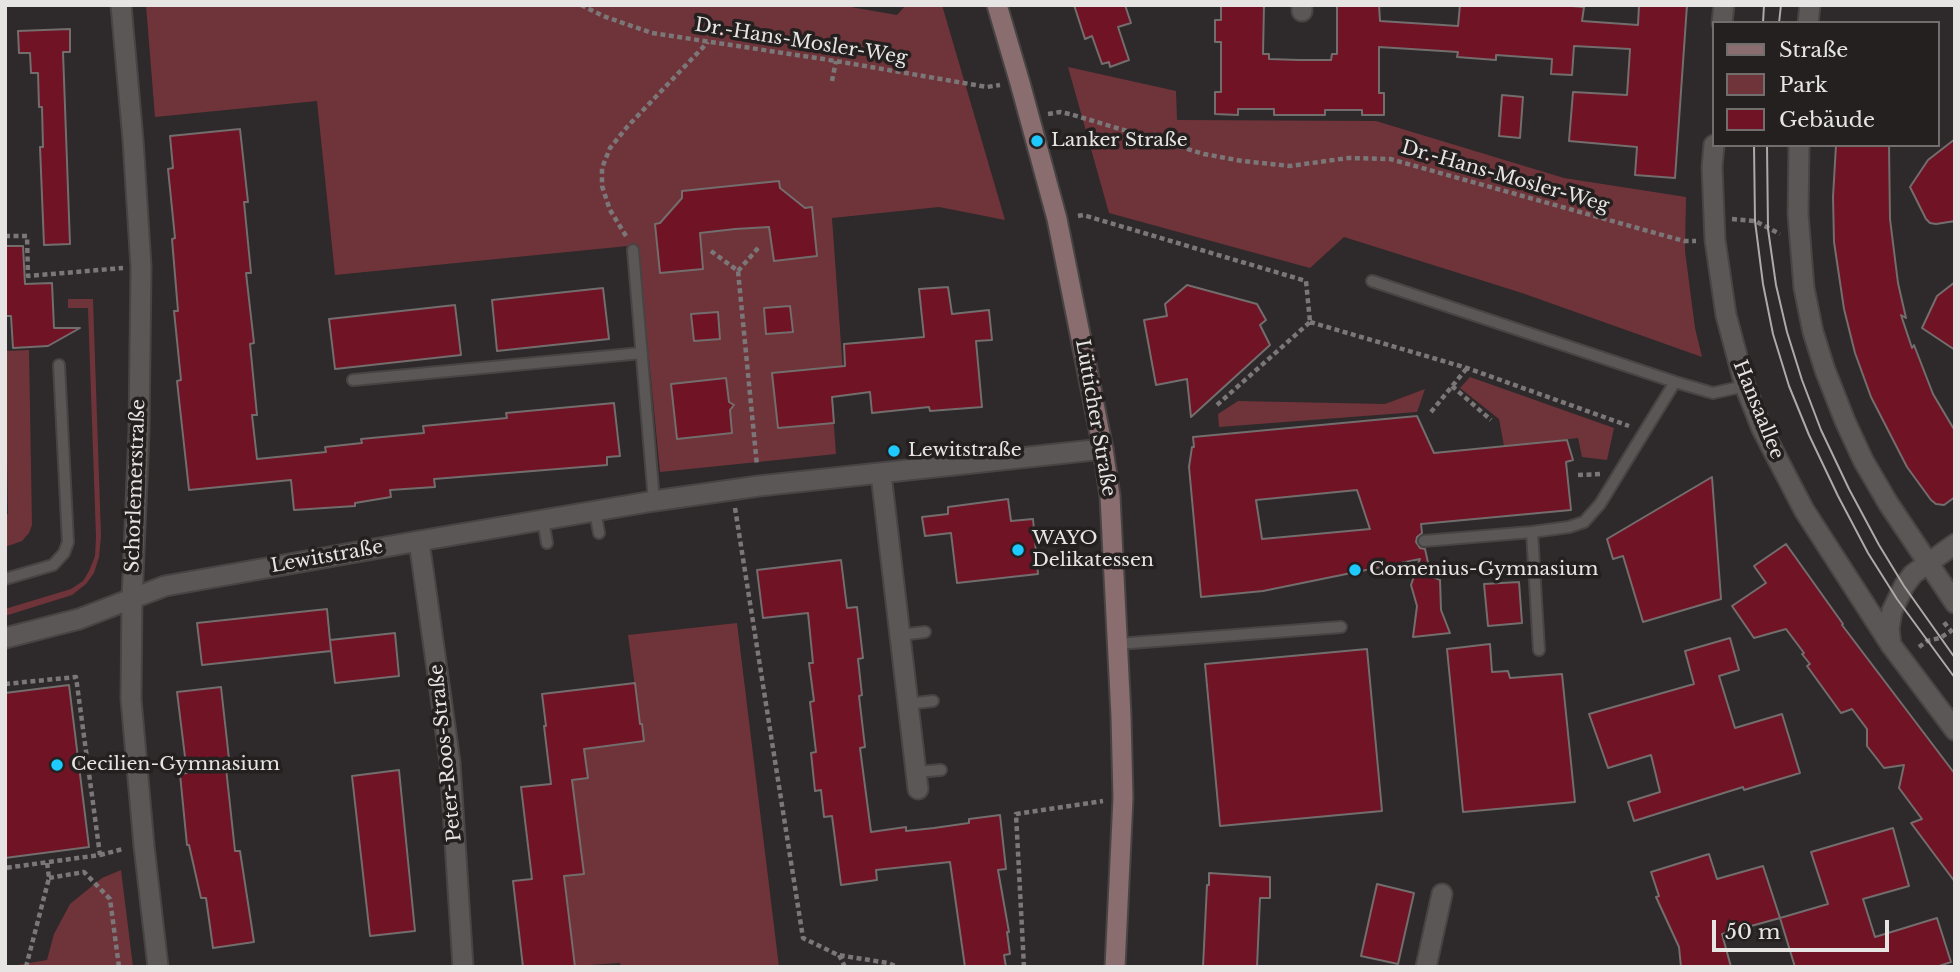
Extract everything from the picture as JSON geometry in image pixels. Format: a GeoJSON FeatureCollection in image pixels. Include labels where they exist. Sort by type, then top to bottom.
{"type":"FeatureCollection","features":[{"type":"Feature","properties":{"kind":"main road","name":"Lütticher Straße"},"geometry":{"type":"LineString","coordinates":[[997,5],[1057,219],[1110,496],[1123,798],[1115,967]]}},
{"type":"Feature","properties":{"kind":"street","name":"Schorlemerstraße"},"geometry":{"type":"LineString","coordinates":[[121,5],[141,267],[131,699],[158,967]]}},
{"type":"Feature","properties":{"kind":"street","name":"Hansaallee"},"geometry":{"type":"LineString","coordinates":[[1714,147],[1715,240],[1726,315],[1745,386],[1762,429],[1799,500],[1891,645],[1955,730]]}},
{"type":"Feature","properties":{"kind":"street"},"geometry":{"type":"LineString","coordinates":[[1799,147],[1798,215],[1804,288],[1813,332],[1825,370],[1844,421],[1863,460],[1927,564],[1955,603]]}},
{"type":"Feature","properties":{"kind":"street","name":"Lewitstraße"},"geometry":{"type":"LineString","coordinates":[[5,638],[79,619],[165,586],[419,541],[759,486],[1103,449]]}},
{"type":"Feature","properties":{"kind":"street"},"geometry":{"type":"LineString","coordinates":[[881,474],[917,781]]}},
{"type":"Feature","properties":{"kind":"street","name":"Peter-Roos-Straße"},"geometry":{"type":"LineString","coordinates":[[419,541],[450,762],[463,967]]}},
{"type":"Feature","properties":{"kind":"street"},"geometry":{"type":"LineString","coordinates":[[1891,645],[1889,629],[1897,598],[1913,574],[1955,544]]}},
{"type":"Feature","properties":{"kind":"street"},"geometry":{"type":"LineString","coordinates":[[1426,967],[1442,894]]}},
{"type":"Feature","properties":{"kind":"lane"},"geometry":{"type":"LineString","coordinates":[[633,250],[654,501]]}},
{"type":"Feature","properties":{"kind":"lane"},"geometry":{"type":"LineString","coordinates":[[1372,281],[1713,393],[1745,386]]}},
{"type":"Feature","properties":{"kind":"lane"},"geometry":{"type":"LineString","coordinates":[[353,380],[642,353]]}},
{"type":"Feature","properties":{"kind":"lane"},"geometry":{"type":"LineString","coordinates":[[5,579],[53,565],[64,554],[68,542],[59,365]]}},
{"type":"Feature","properties":{"kind":"lane"},"geometry":{"type":"LineString","coordinates":[[1424,541],[1532,532],[1584,522],[1600,505],[1675,382]]}},
{"type":"Feature","properties":{"kind":"lane"},"geometry":{"type":"LineString","coordinates":[[596,512],[599,533]]}},
{"type":"Feature","properties":{"kind":"lane"},"geometry":{"type":"LineString","coordinates":[[543,520],[547,543]]}},
{"type":"Feature","properties":{"kind":"lane"},"geometry":{"type":"LineString","coordinates":[[1532,532],[1539,650]]}},
{"type":"Feature","properties":{"kind":"lane"},"geometry":{"type":"LineString","coordinates":[[1117,644],[1342,627]]}},
{"type":"Feature","properties":{"kind":"lane"},"geometry":{"type":"LineString","coordinates":[[900,635],[925,632]]}},
{"type":"Feature","properties":{"kind":"lane"},"geometry":{"type":"LineString","coordinates":[[907,704],[933,701]]}},
{"type":"Feature","properties":{"kind":"lane"},"geometry":{"type":"LineString","coordinates":[[917,781],[941,769]]}},
{"type":"Feature","properties":{"kind":"path","name":"Dr.-Hans-Mosler-Weg"},"geometry":{"type":"LineString","coordinates":[[580,5],[652,33],[987,87],[1020,83]]}},
{"type":"Feature","properties":{"kind":"path"},"geometry":{"type":"LineString","coordinates":[[633,250],[610,210],[602,186],[602,167],[610,148],[627,127],[709,41]]}},
{"type":"Feature","properties":{"kind":"path"},"geometry":{"type":"LineString","coordinates":[[832,81],[836,61]]}},
{"type":"Feature","properties":{"kind":"path","name":"Dr.-Hans-Mosler-Weg"},"geometry":{"type":"LineString","coordinates":[[1030,118],[1060,112],[1204,154],[1271,165],[1290,166],[1348,158],[1390,159],[1684,241],[1715,240]]}},
{"type":"Feature","properties":{"kind":"path"},"geometry":{"type":"LineString","coordinates":[[1057,219],[1083,215],[1306,281],[1310,322]]}},
{"type":"Feature","properties":{"kind":"path"},"geometry":{"type":"LineString","coordinates":[[1715,240],[1734,239],[1732,219],[1755,221],[1780,234],[1779,215],[1798,215]]}},
{"type":"Feature","properties":{"kind":"path"},"geometry":{"type":"LineString","coordinates":[[5,236],[27,236],[28,276],[141,267]]}},
{"type":"Feature","properties":{"kind":"path"},"geometry":{"type":"LineString","coordinates":[[759,247],[738,271],[759,486]]}},
{"type":"Feature","properties":{"kind":"path"},"geometry":{"type":"LineString","coordinates":[[711,251],[738,271]]}},
{"type":"Feature","properties":{"kind":"path"},"geometry":{"type":"LineString","coordinates":[[1310,322],[1467,368],[1645,432]]}},
{"type":"Feature","properties":{"kind":"path"},"geometry":{"type":"LineString","coordinates":[[1217,405],[1310,322]]}},
{"type":"Feature","properties":{"kind":"path"},"geometry":{"type":"LineString","coordinates":[[1431,412],[1467,368]]}},
{"type":"Feature","properties":{"kind":"path"},"geometry":{"type":"LineString","coordinates":[[1452,386],[1491,420]]}},
{"type":"Feature","properties":{"kind":"path"},"geometry":{"type":"LineString","coordinates":[[732,490],[803,938],[838,955],[888,963],[897,967]]}},
{"type":"Feature","properties":{"kind":"path"},"geometry":{"type":"LineString","coordinates":[[1939,616],[1955,637]]}},
{"type":"Feature","properties":{"kind":"path"},"geometry":{"type":"LineString","coordinates":[[1911,672],[1926,660],[1917,649],[1927,641],[1940,638],[1951,631]]}},
{"type":"Feature","properties":{"kind":"path"},"geometry":{"type":"LineString","coordinates":[[5,684],[76,677],[100,855],[5,868]]}},
{"type":"Feature","properties":{"kind":"path"},"geometry":{"type":"LineString","coordinates":[[1024,967],[1016,814],[1123,798]]}},
{"type":"Feature","properties":{"kind":"path"},"geometry":{"type":"LineString","coordinates":[[26,967],[49,878],[47,862]]}},
{"type":"Feature","properties":{"kind":"path"},"geometry":{"type":"LineString","coordinates":[[49,878],[84,872],[110,899],[119,967]]}},
{"type":"Feature","properties":{"kind":"path"},"geometry":{"type":"LineString","coordinates":[[838,955],[845,967]]}},
{"type":"Feature","properties":{"kind":"green space"},"geometry":{"type":"Polygon","coordinates":[[[146,5],[839,5],[897,15],[906,5],[942,5],[1005,220],[939,207],[832,218],[844,386],[832,399],[836,454],[660,472],[638,245],[335,275],[317,101],[155,117],[146,5]]]}},
{"type":"Feature","properties":{"kind":"green space"},"geometry":{"type":"Polygon","coordinates":[[[1068,67],[1176,91],[1177,120],[1376,121],[1564,178],[1686,197],[1685,251],[1695,328],[1702,357],[1522,293],[1344,237],[1310,268],[1109,213],[1068,67]]]}},
{"type":"Feature","properties":{"kind":"green space"},"geometry":{"type":"Polygon","coordinates":[[[68,299],[93,299],[101,536],[99,557],[94,573],[86,584],[72,595],[5,616],[5,609],[71,589],[83,581],[95,556],[88,308],[68,308],[68,299]]]}},
{"type":"Feature","properties":{"kind":"green space"},"geometry":{"type":"Polygon","coordinates":[[[29,350],[32,525],[22,541],[5,547],[5,515],[8,514],[5,351],[29,350]]]}},
{"type":"Feature","properties":{"kind":"green space"},"geometry":{"type":"Polygon","coordinates":[[[1470,377],[1614,428],[1607,460],[1582,457],[1578,438],[1504,446],[1499,419],[1460,388],[1470,377]]]}},
{"type":"Feature","properties":{"kind":"green space"},"geometry":{"type":"Polygon","coordinates":[[[1425,389],[1417,412],[1219,427],[1218,414],[1238,401],[1385,404],[1425,389]]]}},
{"type":"Feature","properties":{"kind":"green space"},"geometry":{"type":"Polygon","coordinates":[[[737,623],[779,967],[621,967],[620,963],[575,966],[564,876],[584,874],[572,781],[587,778],[584,749],[590,749],[589,744],[605,746],[644,741],[628,635],[737,623]]]}},
{"type":"Feature","properties":{"kind":"green space"},"geometry":{"type":"Polygon","coordinates":[[[121,870],[133,967],[5,967],[47,960],[54,934],[70,904],[102,878],[121,870]]]}},
{"type":"Feature","properties":{"kind":"building"},"geometry":{"type":"Polygon","coordinates":[[[1074,5],[1125,5],[1131,23],[1118,27],[1129,60],[1110,67],[1109,62],[1102,64],[1092,36],[1085,39],[1074,5]]]}},
{"type":"Feature","properties":{"kind":"building"},"geometry":{"type":"Polygon","coordinates":[[[1221,5],[1264,5],[1263,54],[1269,54],[1269,59],[1331,60],[1332,54],[1337,54],[1337,5],[1379,5],[1380,21],[1458,26],[1460,5],[1584,7],[1582,21],[1638,25],[1639,5],[1687,5],[1675,178],[1635,175],[1637,147],[1569,141],[1573,92],[1627,95],[1630,49],[1574,46],[1572,75],[1551,74],[1552,59],[1496,55],[1496,60],[1457,57],[1458,52],[1379,47],[1379,93],[1384,93],[1384,115],[1362,115],[1362,110],[1325,110],[1325,115],[1274,115],[1274,109],[1238,109],[1238,115],[1215,114],[1215,92],[1221,92],[1221,42],[1215,42],[1215,20],[1221,20],[1221,5]]]}},
{"type":"Feature","properties":{"kind":"building"},"geometry":{"type":"Polygon","coordinates":[[[70,29],[70,52],[63,52],[70,244],[44,245],[40,147],[43,147],[42,107],[39,107],[38,73],[31,73],[30,53],[19,53],[18,31],[70,29]]]}},
{"type":"Feature","properties":{"kind":"building"},"geometry":{"type":"Polygon","coordinates":[[[1502,95],[1523,97],[1520,138],[1499,136],[1502,95]]]}},
{"type":"Feature","properties":{"kind":"building"},"geometry":{"type":"Polygon","coordinates":[[[240,129],[248,202],[244,202],[251,273],[246,273],[254,343],[250,344],[257,415],[252,415],[257,459],[326,452],[325,447],[362,443],[361,439],[424,433],[423,426],[507,418],[506,413],[614,403],[620,456],[607,457],[607,465],[434,479],[435,487],[390,490],[391,497],[355,503],[355,506],[294,510],[291,480],[189,490],[177,381],[181,380],[174,311],[178,311],[172,239],[175,238],[168,169],[173,168],[170,136],[240,129]]]}},
{"type":"Feature","properties":{"kind":"building"},"geometry":{"type":"Polygon","coordinates":[[[1955,139],[1955,221],[1930,223],[1910,187],[1928,160],[1955,139]]]}},
{"type":"Feature","properties":{"kind":"building"},"geometry":{"type":"Polygon","coordinates":[[[1836,147],[1889,147],[1890,219],[1898,283],[1906,318],[1901,315],[1912,348],[1914,345],[1933,394],[1955,431],[1955,497],[1944,505],[1931,500],[1907,467],[1871,397],[1855,353],[1844,309],[1834,242],[1836,147]]]}},
{"type":"Feature","properties":{"kind":"building"},"geometry":{"type":"Polygon","coordinates":[[[779,181],[780,188],[805,208],[812,207],[817,256],[774,261],[769,227],[735,229],[700,233],[703,269],[660,273],[655,224],[660,223],[682,198],[682,191],[779,181]]]}},
{"type":"Feature","properties":{"kind":"building"},"geometry":{"type":"Polygon","coordinates":[[[5,246],[23,246],[25,284],[52,283],[54,328],[80,328],[48,346],[13,348],[11,316],[5,316],[5,246]]]}},
{"type":"Feature","properties":{"kind":"building"},"geometry":{"type":"Polygon","coordinates":[[[1955,282],[1955,350],[1922,328],[1937,296],[1955,282]]]}},
{"type":"Feature","properties":{"kind":"building"},"geometry":{"type":"Polygon","coordinates":[[[1187,285],[1257,304],[1266,320],[1260,325],[1270,345],[1191,417],[1187,379],[1156,385],[1144,320],[1167,316],[1165,304],[1187,285]]]}},
{"type":"Feature","properties":{"kind":"building"},"geometry":{"type":"Polygon","coordinates":[[[948,287],[952,314],[989,310],[992,340],[976,341],[982,407],[930,411],[929,407],[872,413],[870,392],[832,397],[834,423],[778,428],[772,373],[845,366],[844,344],[924,337],[919,289],[948,287]]]}},
{"type":"Feature","properties":{"kind":"building"},"geometry":{"type":"Polygon","coordinates":[[[603,288],[609,339],[497,351],[492,300],[603,288]]]}},
{"type":"Feature","properties":{"kind":"building"},"geometry":{"type":"Polygon","coordinates":[[[455,305],[461,355],[335,369],[329,319],[455,305]]]}},
{"type":"Feature","properties":{"kind":"building"},"geometry":{"type":"Polygon","coordinates":[[[790,306],[793,332],[766,334],[764,308],[790,306]]]}},
{"type":"Feature","properties":{"kind":"building"},"geometry":{"type":"Polygon","coordinates":[[[718,312],[720,339],[694,341],[691,314],[718,312]]]}},
{"type":"Feature","properties":{"kind":"building"},"geometry":{"type":"Polygon","coordinates":[[[726,378],[729,402],[734,405],[730,410],[732,433],[677,439],[671,384],[726,378]]]}},
{"type":"Feature","properties":{"kind":"building"},"geometry":{"type":"Polygon","coordinates":[[[1417,416],[1434,453],[1567,440],[1573,460],[1566,462],[1571,510],[1421,524],[1422,533],[1416,542],[1420,548],[1425,549],[1431,576],[1440,580],[1441,610],[1450,633],[1413,637],[1417,606],[1411,585],[1420,559],[1263,591],[1201,597],[1189,467],[1194,447],[1193,437],[1417,416]],[[1357,490],[1256,500],[1262,539],[1370,529],[1357,490]]]}},
{"type":"Feature","properties":{"kind":"building"},"geometry":{"type":"Polygon","coordinates":[[[1712,477],[1721,599],[1643,622],[1623,556],[1613,559],[1607,539],[1712,477]]]}},
{"type":"Feature","properties":{"kind":"building"},"geometry":{"type":"Polygon","coordinates":[[[1008,499],[1011,521],[1033,519],[1038,574],[957,583],[951,533],[925,536],[922,517],[948,514],[948,507],[1008,499]]]}},
{"type":"Feature","properties":{"kind":"building"},"geometry":{"type":"Polygon","coordinates":[[[1786,544],[1842,625],[1955,774],[1955,882],[1911,823],[1922,819],[1899,788],[1904,765],[1884,768],[1867,746],[1867,729],[1852,709],[1841,713],[1807,666],[1810,664],[1802,654],[1804,653],[1786,629],[1754,638],[1732,606],[1766,583],[1754,566],[1786,544]]]}},
{"type":"Feature","properties":{"kind":"building"},"geometry":{"type":"Polygon","coordinates":[[[841,560],[847,608],[857,607],[863,658],[858,659],[865,747],[860,748],[871,832],[906,827],[906,831],[934,828],[1000,815],[1006,869],[998,870],[1009,932],[1010,954],[1004,955],[1006,967],[965,967],[950,862],[876,870],[877,880],[841,885],[832,816],[824,817],[821,790],[815,791],[811,753],[816,752],[810,702],[814,701],[809,663],[813,663],[808,613],[763,618],[757,570],[841,560]]]}},
{"type":"Feature","properties":{"kind":"building"},"geometry":{"type":"Polygon","coordinates":[[[1519,582],[1522,623],[1488,626],[1484,584],[1519,582]]]}},
{"type":"Feature","properties":{"kind":"building"},"geometry":{"type":"Polygon","coordinates":[[[327,609],[331,651],[202,665],[197,623],[327,609]]]}},
{"type":"Feature","properties":{"kind":"building"},"geometry":{"type":"Polygon","coordinates":[[[395,633],[399,676],[335,683],[330,640],[395,633]]]}},
{"type":"Feature","properties":{"kind":"building"},"geometry":{"type":"Polygon","coordinates":[[[1730,638],[1739,670],[1719,676],[1735,728],[1782,714],[1800,773],[1744,790],[1743,787],[1634,821],[1628,802],[1660,792],[1651,755],[1608,768],[1589,714],[1694,684],[1685,651],[1730,638]]]}},
{"type":"Feature","properties":{"kind":"building"},"geometry":{"type":"Polygon","coordinates":[[[1490,644],[1492,672],[1508,671],[1510,678],[1562,674],[1575,802],[1463,812],[1447,649],[1490,644]]]}},
{"type":"Feature","properties":{"kind":"building"},"geometry":{"type":"Polygon","coordinates":[[[1367,649],[1382,811],[1220,826],[1205,664],[1367,649]]]}},
{"type":"Feature","properties":{"kind":"building"},"geometry":{"type":"Polygon","coordinates":[[[635,683],[644,741],[584,749],[588,778],[572,780],[584,874],[564,876],[575,967],[523,967],[513,881],[532,879],[521,787],[551,784],[542,694],[635,683]]]}},
{"type":"Feature","properties":{"kind":"building"},"geometry":{"type":"Polygon","coordinates":[[[69,685],[89,847],[5,858],[5,693],[69,685]]]}},
{"type":"Feature","properties":{"kind":"building"},"geometry":{"type":"Polygon","coordinates":[[[221,687],[235,851],[240,851],[254,942],[213,948],[206,898],[201,898],[187,845],[180,774],[187,773],[177,692],[221,687]]]}},
{"type":"Feature","properties":{"kind":"building"},"geometry":{"type":"Polygon","coordinates":[[[399,770],[415,931],[370,936],[352,776],[399,770]]]}},
{"type":"Feature","properties":{"kind":"building"},"geometry":{"type":"Polygon","coordinates":[[[1893,828],[1909,886],[1863,899],[1875,937],[1937,918],[1951,962],[1936,967],[1795,967],[1780,918],[1828,904],[1811,852],[1893,828]]]}},
{"type":"Feature","properties":{"kind":"building"},"geometry":{"type":"Polygon","coordinates":[[[1709,854],[1717,879],[1763,866],[1780,918],[1722,934],[1731,967],[1681,967],[1679,947],[1656,897],[1659,896],[1651,872],[1709,854]]]}},
{"type":"Feature","properties":{"kind":"building"},"geometry":{"type":"Polygon","coordinates":[[[1209,873],[1270,877],[1270,898],[1260,898],[1257,967],[1203,967],[1209,873]]]}},
{"type":"Feature","properties":{"kind":"building"},"geometry":{"type":"Polygon","coordinates":[[[1377,884],[1414,893],[1398,964],[1361,956],[1377,884]]]}},
{"type":"Feature","properties":{"kind":"tram line"},"geometry":{"type":"LineString","coordinates":[[1763,21],[1764,5]]}},
{"type":"Feature","properties":{"kind":"tram line"},"geometry":{"type":"LineString","coordinates":[[1779,21],[1781,5]]}},
{"type":"Feature","properties":{"kind":"tram line"},"geometry":{"type":"LineString","coordinates":[[1754,147],[1755,221],[1763,284],[1773,334],[1789,386],[1809,435],[1868,553],[1897,599],[1955,678]]}},
{"type":"Feature","properties":{"kind":"tram line"},"geometry":{"type":"LineString","coordinates":[[1767,147],[1768,229],[1776,285],[1802,380],[1821,430],[1879,545],[1904,586],[1955,658]]}},
{"type":"Feature","properties":{"kind":"place","name":"Lanker Straße"},"geometry":{"type":"Point","coordinates":[1037,141]}},
{"type":"Feature","properties":{"kind":"place","name":"Lewitstraße"},"geometry":{"type":"Point","coordinates":[894,451]}},
{"type":"Feature","properties":{"kind":"place","name":"WAYO Delikatessen"},"geometry":{"type":"Point","coordinates":[1018,550]}},
{"type":"Feature","properties":{"kind":"place","name":"Comenius-Gymnasium"},"geometry":{"type":"Point","coordinates":[1355,570]}},
{"type":"Feature","properties":{"kind":"place","name":"Cecilien-Gymnasium"},"geometry":{"type":"Point","coordinates":[57,765]}}]}
